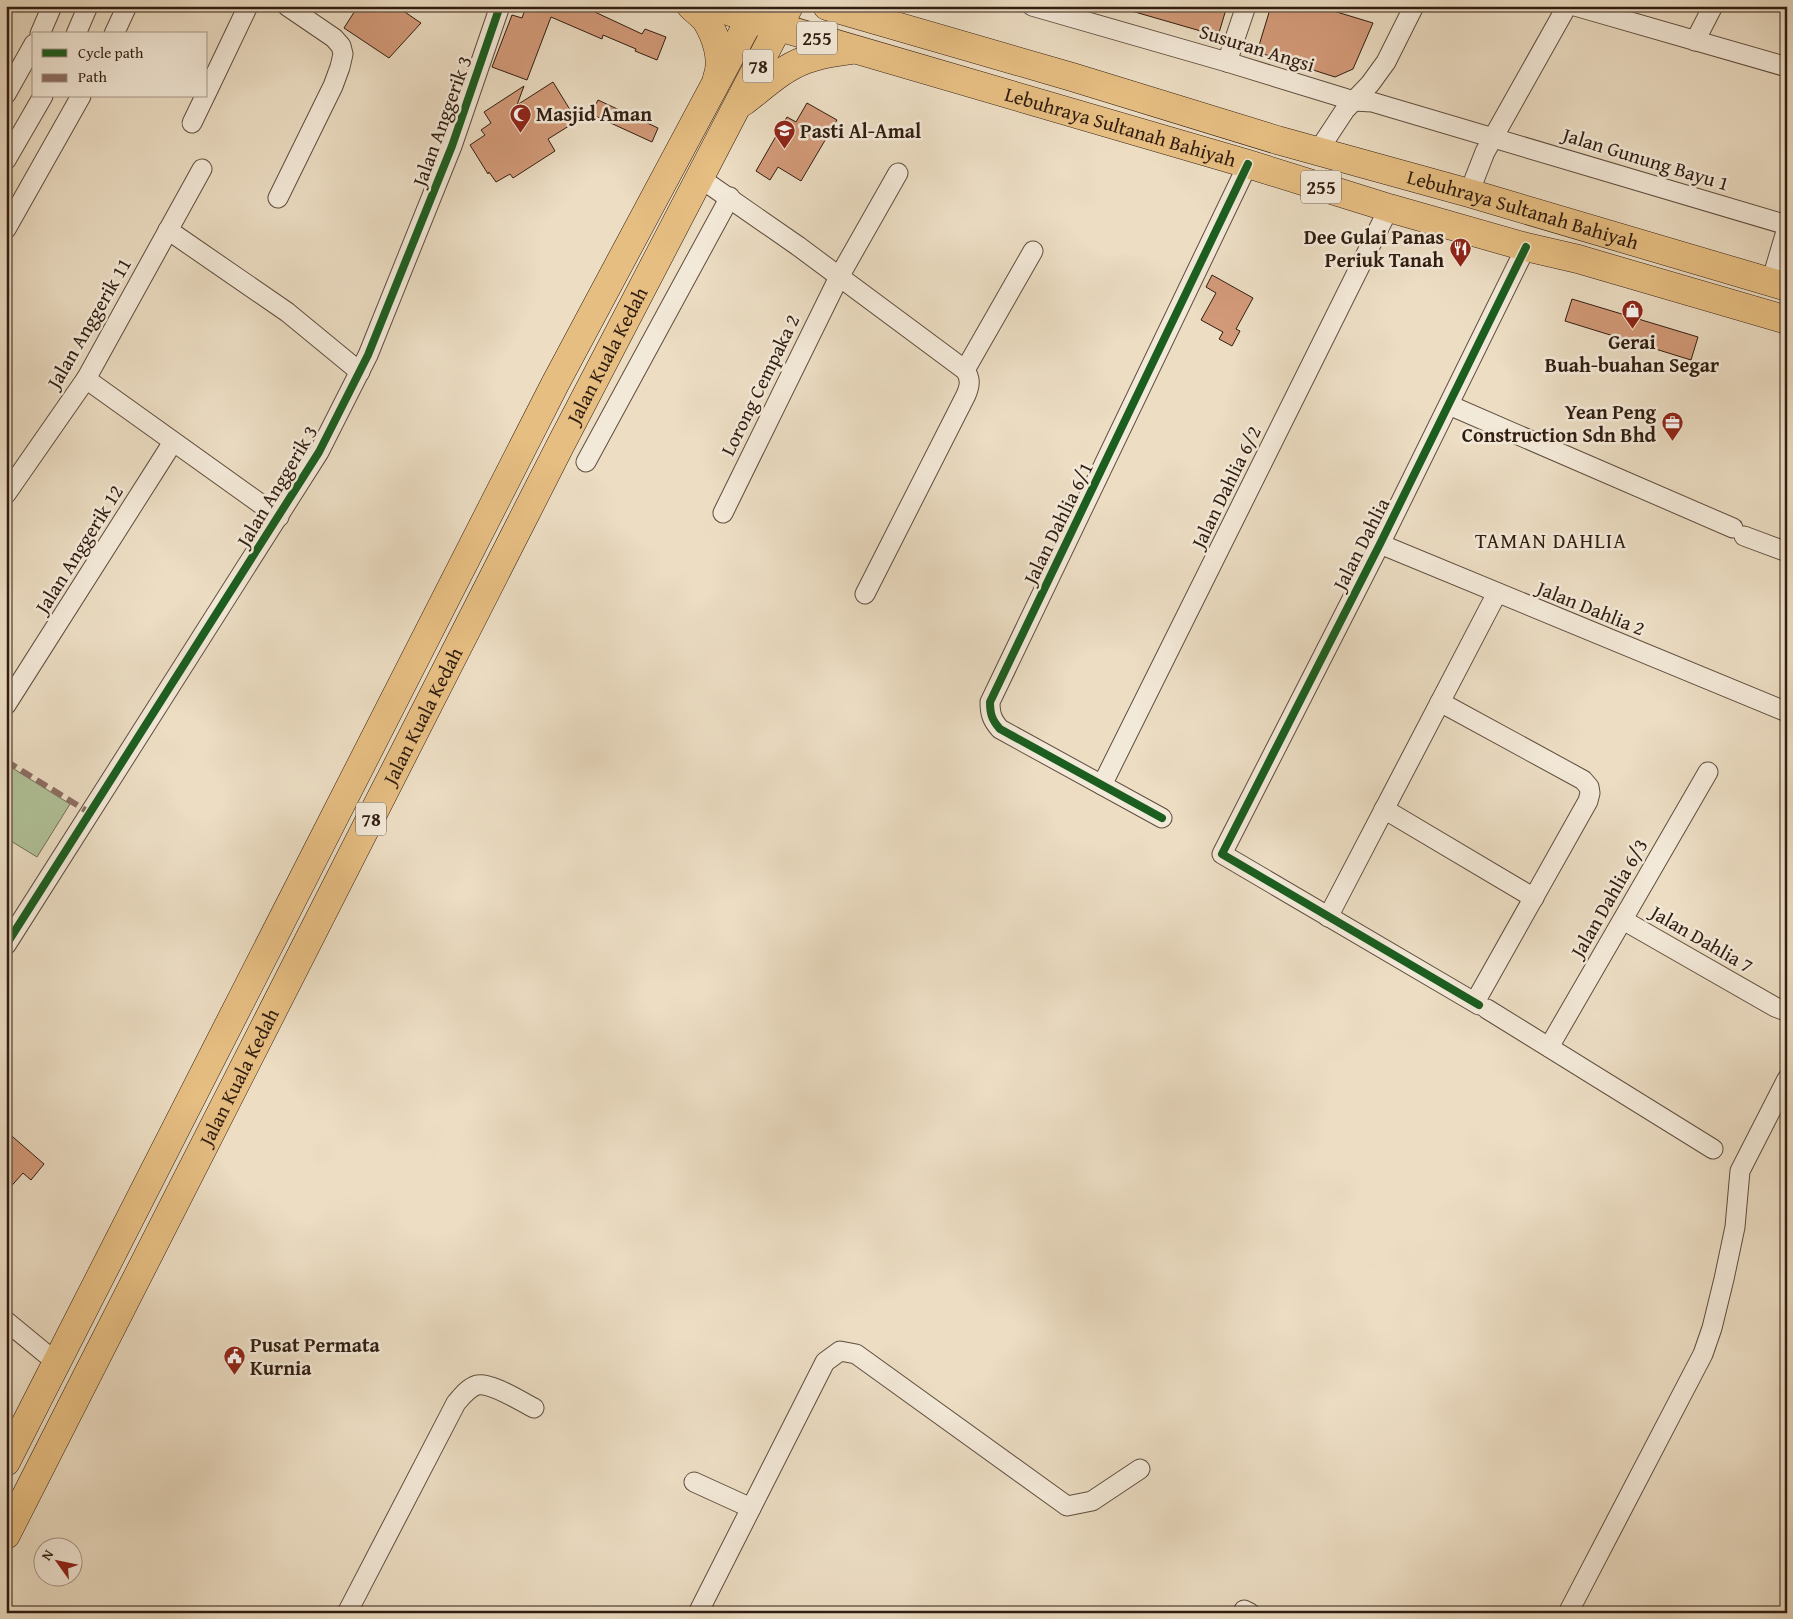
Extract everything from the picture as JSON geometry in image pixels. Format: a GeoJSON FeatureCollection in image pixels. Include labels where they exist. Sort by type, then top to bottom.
{"type":"FeatureCollection","features":[{"type":"Feature","properties":{"kind":"main road"},"geometry":{"type":"LineString","coordinates":[[691,6],[705,19],[717,43],[720,70],[710,96]]}},
{"type":"Feature","properties":{"kind":"main road","name":"Lebuhraya Sultanah Bahiyah"},"geometry":{"type":"LineString","coordinates":[[714,6],[783,16],[856,49],[1248,164],[1389,208],[1526,247],[1578,259],[1787,320]]}},
{"type":"Feature","properties":{"kind":"main road","name":"Lebuhraya Sultanah Bahiyah"},"geometry":{"type":"LineString","coordinates":[[827,6],[862,13],[1318,151],[1469,193],[1779,284]]}},
{"type":"Feature","properties":{"kind":"main road","name":"Jalan Kuala Kedah"},"geometry":{"type":"LineString","coordinates":[[6,1462],[555,384],[754,13]]}},
{"type":"Feature","properties":{"kind":"main road","name":"Jalan Kuala Kedah"},"geometry":{"type":"LineString","coordinates":[[6,1535],[585,399],[783,16]]}},
{"type":"Feature","properties":{"kind":"main road"},"geometry":{"type":"LineString","coordinates":[[737,105],[782,72],[805,60],[829,53],[856,49]]}},
{"type":"Feature","properties":{"kind":"main road"},"geometry":{"type":"LineString","coordinates":[[555,384],[585,399]]}},
{"type":"Feature","properties":{"kind":"street"},"geometry":{"type":"LineString","coordinates":[[42,32],[52,6]]}},
{"type":"Feature","properties":{"kind":"street"},"geometry":{"type":"LineString","coordinates":[[77,32],[88,6]]}},
{"type":"Feature","properties":{"kind":"street"},"geometry":{"type":"LineString","coordinates":[[115,32],[127,6]]}},
{"type":"Feature","properties":{"kind":"street"},"geometry":{"type":"LineString","coordinates":[[208,91],[248,6]]}},
{"type":"Feature","properties":{"kind":"street"},"geometry":{"type":"LineString","coordinates":[[278,198],[333,86],[343,54],[341,46],[334,38],[287,6]]}},
{"type":"Feature","properties":{"kind":"street","name":"Jalan Anggerik 3"},"geometry":{"type":"LineString","coordinates":[[6,945],[279,518],[319,452],[368,355],[452,146],[500,6]]}},
{"type":"Feature","properties":{"kind":"street","name":"Susuran Angsi"},"geometry":{"type":"LineString","coordinates":[[1032,6],[1354,101],[1372,102],[1493,138]]}},
{"type":"Feature","properties":{"kind":"street"},"geometry":{"type":"LineString","coordinates":[[1227,62],[1246,6]]}},
{"type":"Feature","properties":{"kind":"street"},"geometry":{"type":"LineString","coordinates":[[1318,151],[1336,122],[1370,84],[1386,62],[1414,6]]}},
{"type":"Feature","properties":{"kind":"street"},"geometry":{"type":"LineString","coordinates":[[1469,193],[1480,163],[1493,138],[1567,6]]}},
{"type":"Feature","properties":{"kind":"street"},"geometry":{"type":"LineString","coordinates":[[1575,6],[1787,67]]}},
{"type":"Feature","properties":{"kind":"street"},"geometry":{"type":"LineString","coordinates":[[1695,41],[1714,6]]}},
{"type":"Feature","properties":{"kind":"street"},"geometry":{"type":"LineString","coordinates":[[6,94],[32,50]]}},
{"type":"Feature","properties":{"kind":"street"},"geometry":{"type":"LineString","coordinates":[[6,160],[41,98]]}},
{"type":"Feature","properties":{"kind":"street"},"geometry":{"type":"LineString","coordinates":[[6,229],[80,98]]}},
{"type":"Feature","properties":{"kind":"street"},"geometry":{"type":"LineString","coordinates":[[192,123],[204,98]]}},
{"type":"Feature","properties":{"kind":"street","name":"Jalan Gunung Bayu 1"},"geometry":{"type":"LineString","coordinates":[[1493,138],[1787,224]]}},
{"type":"Feature","properties":{"kind":"street","name":"Jalan Dahlia 6/1"},"geometry":{"type":"LineString","coordinates":[[1162,818],[1000,729],[990,713],[990,702],[1248,164]]}},
{"type":"Feature","properties":{"kind":"street","name":"Jalan Anggerik 11"},"geometry":{"type":"LineString","coordinates":[[6,494],[86,379],[202,169]]}},
{"type":"Feature","properties":{"kind":"street","name":"Lorong Cempaka 2"},"geometry":{"type":"LineString","coordinates":[[723,513],[838,277],[898,173]]}},
{"type":"Feature","properties":{"kind":"street"},"geometry":{"type":"LineString","coordinates":[[700,178],[730,197],[965,370],[969,376],[966,395],[865,594]]}},
{"type":"Feature","properties":{"kind":"street"},"geometry":{"type":"LineString","coordinates":[[586,462],[730,197]]}},
{"type":"Feature","properties":{"kind":"street","name":"Jalan Dahlia 6/2"},"geometry":{"type":"LineString","coordinates":[[1102,785],[1389,208]]}},
{"type":"Feature","properties":{"kind":"street"},"geometry":{"type":"LineString","coordinates":[[1779,284],[1787,228]]}},
{"type":"Feature","properties":{"kind":"street"},"geometry":{"type":"LineString","coordinates":[[168,230],[288,312],[360,372]]}},
{"type":"Feature","properties":{"kind":"street","name":"Jalan Dahlia"},"geometry":{"type":"LineString","coordinates":[[1328,917],[1222,854],[1380,544],[1526,247]]}},
{"type":"Feature","properties":{"kind":"street"},"geometry":{"type":"LineString","coordinates":[[965,370],[1033,251]]}},
{"type":"Feature","properties":{"kind":"street"},"geometry":{"type":"LineString","coordinates":[[86,379],[279,518]]}},
{"type":"Feature","properties":{"kind":"street"},"geometry":{"type":"LineString","coordinates":[[1449,405],[1787,552]]}},
{"type":"Feature","properties":{"kind":"street","name":"Jalan Anggerik 12"},"geometry":{"type":"LineString","coordinates":[[6,705],[173,442]]}},
{"type":"Feature","properties":{"kind":"street","name":"Jalan Dahlia 2"},"geometry":{"type":"LineString","coordinates":[[1380,544],[1787,712]]}},
{"type":"Feature","properties":{"kind":"street"},"geometry":{"type":"LineString","coordinates":[[1497,593],[1328,917],[1549,1047],[1713,1149]]}},
{"type":"Feature","properties":{"kind":"street"},"geometry":{"type":"LineString","coordinates":[[1440,702],[1583,780],[1589,787],[1590,792],[1588,801],[1534,898],[1480,1006]]}},
{"type":"Feature","properties":{"kind":"street","name":"Jalan Dahlia 6/3"},"geometry":{"type":"LineString","coordinates":[[1549,1047],[1708,772]]}},
{"type":"Feature","properties":{"kind":"street"},"geometry":{"type":"LineString","coordinates":[[1384,809],[1534,898]]}},
{"type":"Feature","properties":{"kind":"street","name":"Jalan Dahlia 7"},"geometry":{"type":"LineString","coordinates":[[1623,920],[1775,1007],[1783,1010],[1787,1009]]}},
{"type":"Feature","properties":{"kind":"street"},"geometry":{"type":"LineString","coordinates":[[1568,1613],[1704,1354],[1726,1271],[1734,1227],[1740,1171],[1787,1080]]}},
{"type":"Feature","properties":{"kind":"street"},"geometry":{"type":"LineString","coordinates":[[6,1321],[57,1363]]}},
{"type":"Feature","properties":{"kind":"street"},"geometry":{"type":"LineString","coordinates":[[698,1613],[825,1362],[840,1351],[856,1354],[1067,1506],[1092,1501],[1140,1469]]}},
{"type":"Feature","properties":{"kind":"street"},"geometry":{"type":"LineString","coordinates":[[347,1613],[456,1403],[467,1391],[476,1385],[488,1385],[534,1408]]}},
{"type":"Feature","properties":{"kind":"street"},"geometry":{"type":"LineString","coordinates":[[694,1482],[751,1508]]}},
{"type":"Feature","properties":{"kind":"green space"},"geometry":{"type":"Polygon","coordinates":[[[6,764],[70,804],[37,857],[6,838],[6,764]]]}},
{"type":"Feature","properties":{"kind":"building"},"geometry":{"type":"Polygon","coordinates":[[[358,6],[396,6],[421,23],[389,58],[344,28],[358,6]]]}},
{"type":"Feature","properties":{"kind":"building"},"geometry":{"type":"Polygon","coordinates":[[[524,6],[582,6],[642,34],[645,29],[666,37],[657,60],[603,35],[602,39],[551,17],[527,80],[492,67],[512,15],[522,18],[526,7],[524,6]]]}},
{"type":"Feature","properties":{"kind":"building"},"geometry":{"type":"Polygon","coordinates":[[[1128,6],[1227,6],[1218,36],[1128,10],[1128,6]]]}},
{"type":"Feature","properties":{"kind":"building"},"geometry":{"type":"Polygon","coordinates":[[[1271,6],[1317,6],[1373,23],[1353,69],[1335,77],[1257,52],[1271,6]]]}},
{"type":"Feature","properties":{"kind":"building","name":"Masjid Aman"},"geometry":{"type":"Polygon","coordinates":[[[553,82],[577,121],[548,139],[555,151],[513,178],[510,174],[496,182],[489,172],[488,174],[470,145],[485,135],[481,130],[491,123],[484,112],[524,86],[517,105],[553,82]]]}},
{"type":"Feature","properties":{"kind":"building"},"geometry":{"type":"Polygon","coordinates":[[[598,100],[658,128],[652,142],[591,114],[598,100]]]}},
{"type":"Feature","properties":{"kind":"building"},"geometry":{"type":"Polygon","coordinates":[[[807,103],[837,120],[801,181],[778,167],[770,180],[756,171],[787,117],[796,122],[807,103]]]}},
{"type":"Feature","properties":{"kind":"building"},"geometry":{"type":"Polygon","coordinates":[[[1212,275],[1253,298],[1236,329],[1240,331],[1232,346],[1219,339],[1223,332],[1201,320],[1216,293],[1206,287],[1212,275]]]}},
{"type":"Feature","properties":{"kind":"building","name":"Gerai Buah-buahan Segar"},"geometry":{"type":"Polygon","coordinates":[[[1572,299],[1698,337],[1691,360],[1565,321],[1572,299]]]}},
{"type":"Feature","properties":{"kind":"building"},"geometry":{"type":"Polygon","coordinates":[[[6,1131],[44,1164],[31,1180],[23,1173],[6,1192],[6,1131]]]}},
{"type":"Feature","properties":{"kind":"marked path"},"geometry":{"type":"LineString","coordinates":[[6,761],[90,813]]}},
{"type":"Feature","properties":{"kind":"cycle path"},"geometry":{"type":"LineString","coordinates":[[6,945],[319,452],[368,355],[452,146],[500,6]]}},
{"type":"Feature","properties":{"kind":"cycle path"},"geometry":{"type":"LineString","coordinates":[[1162,818],[1000,729],[992,717],[990,702],[1248,164]]}},
{"type":"Feature","properties":{"kind":"cycle path"},"geometry":{"type":"LineString","coordinates":[[1479,1005],[1222,854],[1380,544],[1526,247]]}},
{"type":"Feature","properties":{"kind":"place","name":"Masjid Aman"},"geometry":{"type":"Point","coordinates":[520,133]}},
{"type":"Feature","properties":{"kind":"place","name":"Pasti Al-Amal"},"geometry":{"type":"Point","coordinates":[784,150]}},
{"type":"Feature","properties":{"kind":"place","name":"Dee Gulai Panas Periuk Tanah"},"geometry":{"type":"Point","coordinates":[1460,267]}},
{"type":"Feature","properties":{"kind":"place","name":"Gerai Buah-buahan Segar"},"geometry":{"type":"Point","coordinates":[1632,329]}},
{"type":"Feature","properties":{"kind":"place","name":"Yean Peng Construction Sdn Bhd"},"geometry":{"type":"Point","coordinates":[1672,442]}},
{"type":"Feature","properties":{"kind":"place","name":"Pusat Permata Kurnia"},"geometry":{"type":"Point","coordinates":[234,1376]}},
{"type":"Feature","properties":{"kind":"district","name":"TAMAN DAHLIA"},"geometry":{"type":"Point","coordinates":[1551,541]}}]}
